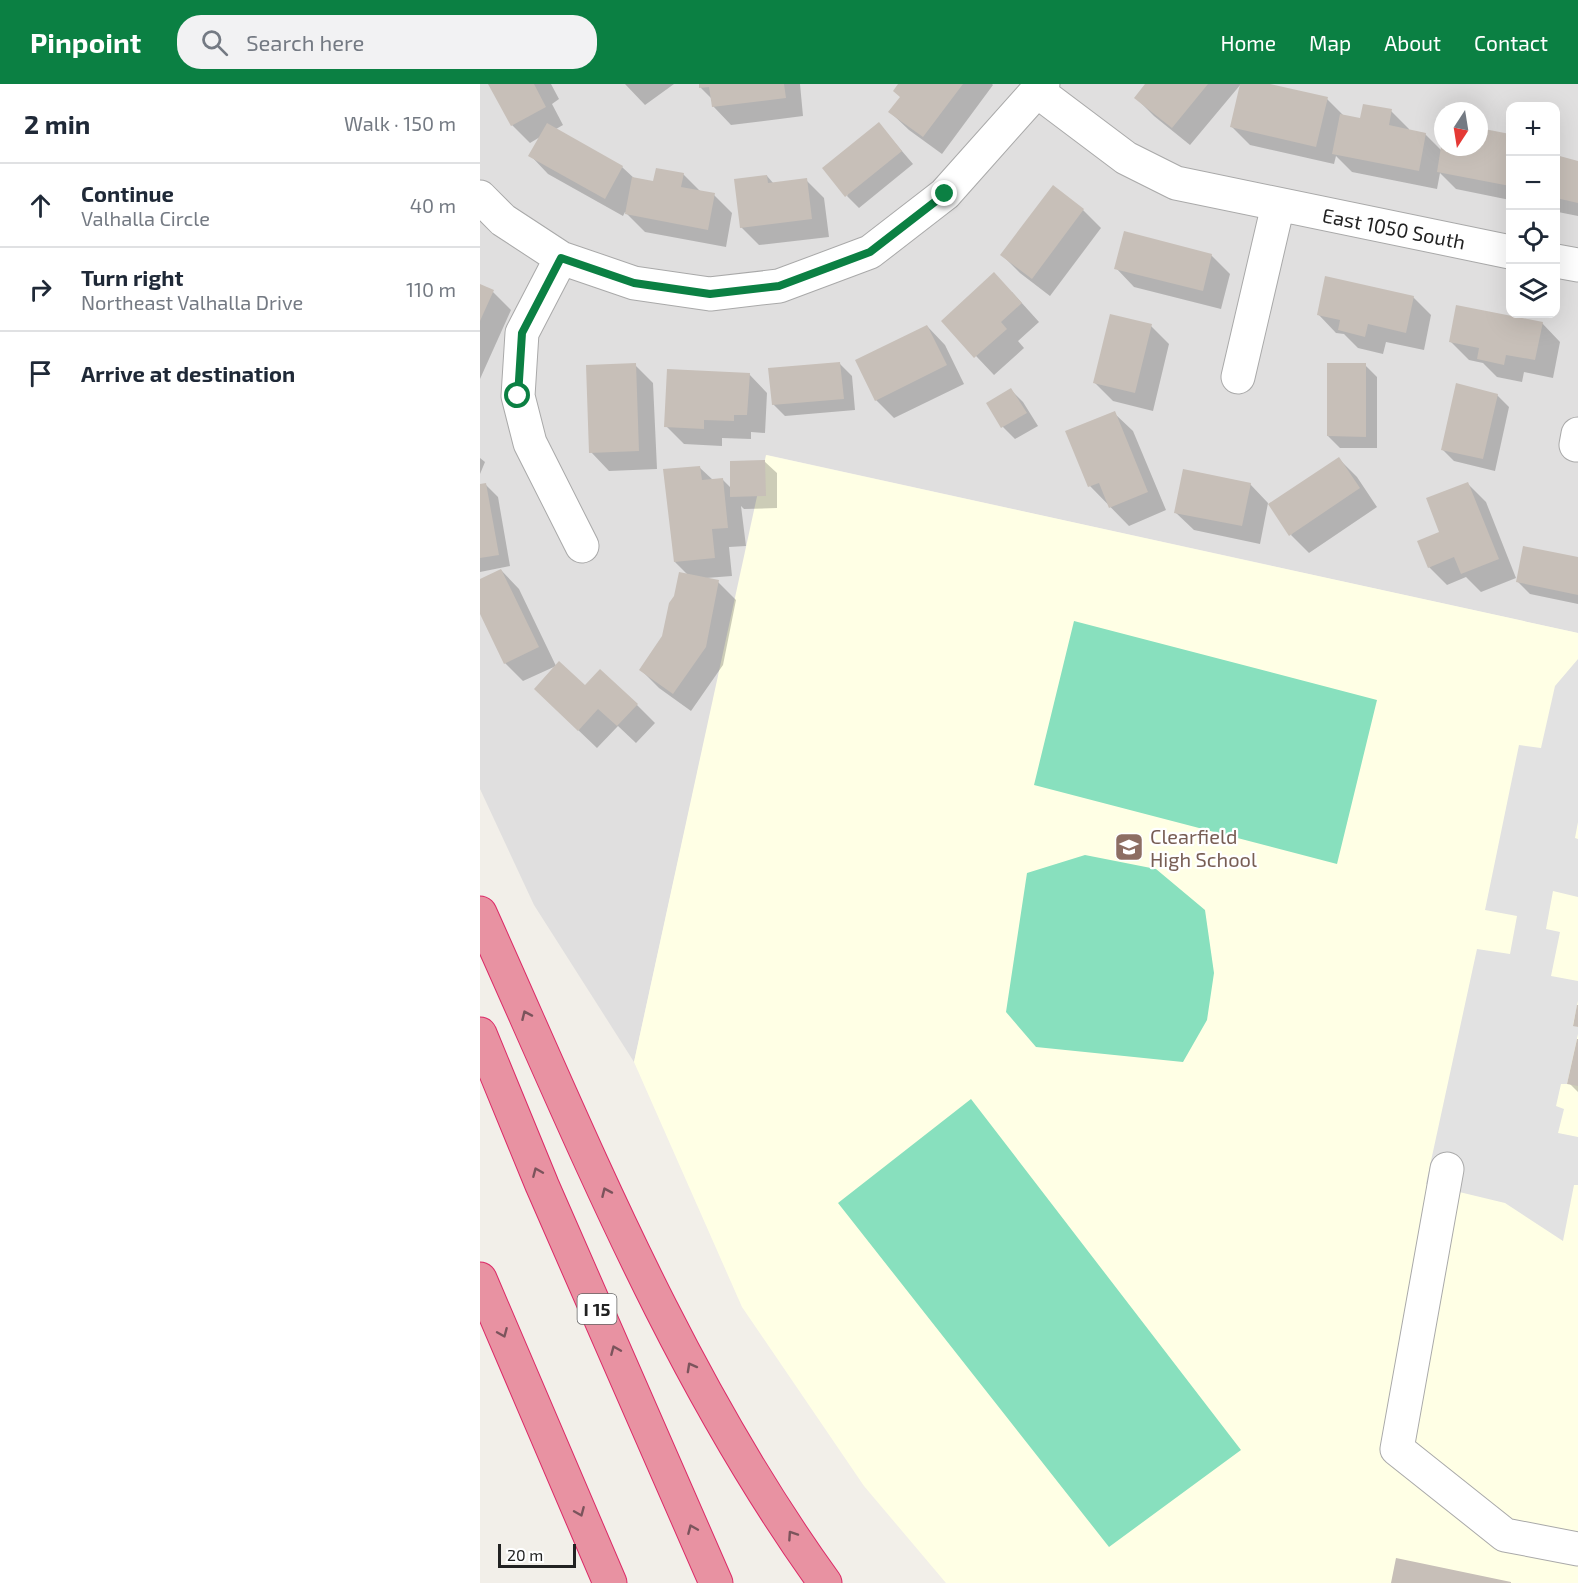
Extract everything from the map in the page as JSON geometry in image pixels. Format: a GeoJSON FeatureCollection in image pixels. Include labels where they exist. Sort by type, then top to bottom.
{"type":"FeatureCollection","features":[{"type":"Feature","properties":{"kind":"highway"},"geometry":{"type":"LineString","coordinates":[[480,913],[621,1226],[673,1332],[697,1378],[768,1499],[825,1583]]}},
{"type":"Feature","properties":{"kind":"highway","name":"I 15"},"geometry":{"type":"LineString","coordinates":[[480,1034],[716,1583]]}},
{"type":"Feature","properties":{"kind":"highway"},"geometry":{"type":"LineString","coordinates":[[480,1279],[610,1583]]}},
{"type":"Feature","properties":{"kind":"street","name":"East 1050 South"},"geometry":{"type":"LineString","coordinates":[[1040,88],[1126,158],[1176,183],[1506,251]]}},
{"type":"Feature","properties":{"kind":"street"},"geometry":{"type":"LineString","coordinates":[[480,197],[503,220],[561,258],[634,283],[710,294],[779,286],[870,252],[945,194],[1040,88]]}},
{"type":"Feature","properties":{"kind":"street"},"geometry":{"type":"LineString","coordinates":[[1238,376],[1278,205]]}},
{"type":"Feature","properties":{"kind":"street"},"geometry":{"type":"LineString","coordinates":[[561,258],[522,333],[518,396],[530,443],[582,546]]}},
{"type":"Feature","properties":{"kind":"street"},"geometry":{"type":"LineString","coordinates":[[1560,262],[1578,265]]}},
{"type":"Feature","properties":{"kind":"street"},"geometry":{"type":"LineString","coordinates":[[1447,1169],[1397,1449],[1505,1535],[1578,1550]]}},
{"type":"Feature","properties":{"kind":"shaded area"},"geometry":{"type":"Polygon","coordinates":[[[480,84],[1578,84],[1578,633],[767,455],[634,1062],[534,905],[480,789],[480,84]]]}},
{"type":"Feature","properties":{"kind":"shaded area","name":"Clearfield High School"},"geometry":{"type":"Polygon","coordinates":[[[766,455],[1578,633],[1578,1583],[946,1583],[864,1486],[742,1307],[634,1062],[766,455]]]}},
{"type":"Feature","properties":{"kind":"shaded area"},"geometry":{"type":"Polygon","coordinates":[[[1578,659],[1578,822],[1575,838],[1578,839],[1578,897],[1553,891],[1546,929],[1560,932],[1551,976],[1578,981],[1578,1001],[1573,1025],[1578,1027],[1578,1034],[1567,1084],[1561,1084],[1556,1106],[1564,1109],[1558,1133],[1578,1137],[1578,1185],[1574,1185],[1563,1241],[1505,1203],[1426,1184],[1477,949],[1510,954],[1517,916],[1485,910],[1519,745],[1541,748],[1555,686],[1578,659]]]}},
{"type":"Feature","properties":{"kind":"green space"},"geometry":{"type":"Polygon","coordinates":[[[1074,621],[1377,700],[1337,864],[1034,785],[1074,621]]]}},
{"type":"Feature","properties":{"kind":"green space"},"geometry":{"type":"Polygon","coordinates":[[[1085,855],[1156,869],[1205,910],[1214,973],[1207,1020],[1183,1062],[1036,1047],[1006,1012],[1027,873],[1085,855]]]}},
{"type":"Feature","properties":{"kind":"green space"},"geometry":{"type":"Polygon","coordinates":[[[971,1099],[1241,1450],[1109,1547],[838,1203],[971,1099]]]}},
{"type":"Feature","properties":{"kind":"building"},"geometry":{"type":"Polygon","coordinates":[[[488,84],[534,84],[546,107],[511,126],[488,84]]]}},
{"type":"Feature","properties":{"kind":"building"},"geometry":{"type":"Polygon","coordinates":[[[699,84],[784,84],[786,98],[712,107],[709,87],[699,88],[699,84]]]}},
{"type":"Feature","properties":{"kind":"building"},"geometry":{"type":"Polygon","coordinates":[[[898,84],[963,84],[923,137],[888,112],[900,97],[893,91],[898,84]]]}},
{"type":"Feature","properties":{"kind":"building"},"geometry":{"type":"Polygon","coordinates":[[[1145,84],[1208,84],[1172,128],[1134,98],[1145,84]]]}},
{"type":"Feature","properties":{"kind":"building"},"geometry":{"type":"Polygon","coordinates":[[[1240,84],[1270,84],[1328,97],[1316,147],[1230,127],[1240,84]]]}},
{"type":"Feature","properties":{"kind":"building"},"geometry":{"type":"Polygon","coordinates":[[[1363,104],[1392,109],[1389,125],[1426,133],[1419,171],[1332,154],[1340,114],[1360,118],[1363,104]]]}},
{"type":"Feature","properties":{"kind":"building"},"geometry":{"type":"Polygon","coordinates":[[[879,122],[902,151],[845,197],[822,168],[879,122]]]}},
{"type":"Feature","properties":{"kind":"building"},"geometry":{"type":"Polygon","coordinates":[[[547,123],[623,166],[605,199],[528,156],[547,123]]]}},
{"type":"Feature","properties":{"kind":"building"},"geometry":{"type":"Polygon","coordinates":[[[1488,130],[1506,133],[1506,185],[1437,172],[1440,156],[1488,156],[1488,130]]]}},
{"type":"Feature","properties":{"kind":"building"},"geometry":{"type":"Polygon","coordinates":[[[1560,156],[1578,161],[1578,203],[1560,199],[1560,156]]]}},
{"type":"Feature","properties":{"kind":"building"},"geometry":{"type":"Polygon","coordinates":[[[656,168],[684,173],[681,187],[715,193],[708,230],[625,214],[632,177],[653,181],[656,168]]]}},
{"type":"Feature","properties":{"kind":"building"},"geometry":{"type":"Polygon","coordinates":[[[767,175],[768,183],[807,178],[812,219],[740,228],[734,179],[767,175]]]}},
{"type":"Feature","properties":{"kind":"building"},"geometry":{"type":"Polygon","coordinates":[[[1053,185],[1084,209],[1032,279],[1000,255],[1053,185]]]}},
{"type":"Feature","properties":{"kind":"building"},"geometry":{"type":"Polygon","coordinates":[[[1124,231],[1212,254],[1203,291],[1114,269],[1124,231]]]}},
{"type":"Feature","properties":{"kind":"building"},"geometry":{"type":"Polygon","coordinates":[[[994,272],[1022,303],[1001,322],[1007,329],[974,358],[941,321],[994,272]]]}},
{"type":"Feature","properties":{"kind":"building"},"geometry":{"type":"Polygon","coordinates":[[[1325,276],[1414,296],[1406,333],[1368,324],[1365,337],[1338,330],[1340,320],[1317,315],[1325,276]]]}},
{"type":"Feature","properties":{"kind":"building"},"geometry":{"type":"Polygon","coordinates":[[[480,284],[494,290],[480,321],[480,284]]]}},
{"type":"Feature","properties":{"kind":"building"},"geometry":{"type":"Polygon","coordinates":[[[1456,305],[1506,315],[1506,318],[1543,322],[1535,360],[1506,355],[1504,365],[1477,359],[1479,348],[1449,342],[1456,305]]]}},
{"type":"Feature","properties":{"kind":"building"},"geometry":{"type":"Polygon","coordinates":[[[1110,314],[1152,324],[1135,393],[1093,383],[1110,314]]]}},
{"type":"Feature","properties":{"kind":"building"},"geometry":{"type":"Polygon","coordinates":[[[927,325],[947,365],[875,401],[855,360],[927,325]]]}},
{"type":"Feature","properties":{"kind":"building"},"geometry":{"type":"Polygon","coordinates":[[[840,362],[844,399],[772,405],[768,368],[840,362]]]}},
{"type":"Feature","properties":{"kind":"building"},"geometry":{"type":"Polygon","coordinates":[[[636,363],[639,451],[589,453],[586,365],[636,363]]]}},
{"type":"Feature","properties":{"kind":"building"},"geometry":{"type":"Polygon","coordinates":[[[1327,363],[1366,363],[1366,437],[1327,436],[1327,363]]]}},
{"type":"Feature","properties":{"kind":"building"},"geometry":{"type":"Polygon","coordinates":[[[667,369],[750,373],[747,415],[734,415],[734,421],[704,420],[704,429],[664,427],[667,369]]]}},
{"type":"Feature","properties":{"kind":"building"},"geometry":{"type":"Polygon","coordinates":[[[1456,383],[1498,394],[1483,459],[1441,450],[1456,383]]]}},
{"type":"Feature","properties":{"kind":"building"},"geometry":{"type":"Polygon","coordinates":[[[1011,388],[1027,413],[1001,428],[986,403],[1011,388]]]}},
{"type":"Feature","properties":{"kind":"building"},"geometry":{"type":"Polygon","coordinates":[[[1115,411],[1148,492],[1109,508],[1099,483],[1088,487],[1065,431],[1115,411]]]}},
{"type":"Feature","properties":{"kind":"building"},"geometry":{"type":"Polygon","coordinates":[[[1339,457],[1360,488],[1289,536],[1268,504],[1339,457]]]}},
{"type":"Feature","properties":{"kind":"building"},"geometry":{"type":"Polygon","coordinates":[[[765,460],[766,496],[730,497],[730,461],[765,460]]]}},
{"type":"Feature","properties":{"kind":"building"},"geometry":{"type":"Polygon","coordinates":[[[700,466],[702,480],[723,478],[728,528],[712,529],[715,558],[674,562],[663,469],[700,466]]]}},
{"type":"Feature","properties":{"kind":"building"},"geometry":{"type":"Polygon","coordinates":[[[1183,469],[1251,483],[1242,526],[1174,513],[1183,469]]]}},
{"type":"Feature","properties":{"kind":"building"},"geometry":{"type":"Polygon","coordinates":[[[1468,482],[1499,559],[1461,574],[1454,557],[1428,568],[1417,541],[1439,532],[1426,498],[1468,482]]]}},
{"type":"Feature","properties":{"kind":"building"},"geometry":{"type":"Polygon","coordinates":[[[486,483],[499,555],[480,558],[480,484],[486,483]]]}},
{"type":"Feature","properties":{"kind":"building"},"geometry":{"type":"Polygon","coordinates":[[[1523,546],[1578,557],[1578,595],[1516,582],[1523,546]]]}},
{"type":"Feature","properties":{"kind":"building"},"geometry":{"type":"Polygon","coordinates":[[[501,569],[539,647],[504,664],[480,614],[480,579],[501,569]]]}},
{"type":"Feature","properties":{"kind":"building"},"geometry":{"type":"Polygon","coordinates":[[[679,572],[719,580],[706,647],[673,694],[639,670],[662,636],[679,572]]]}},
{"type":"Feature","properties":{"kind":"building"},"geometry":{"type":"Polygon","coordinates":[[[559,661],[585,685],[600,669],[638,704],[617,726],[598,709],[578,731],[534,689],[559,661]]]}},
{"type":"Feature","properties":{"kind":"building"},"geometry":{"type":"Polygon","coordinates":[[[1578,1005],[1578,1027],[1573,1026],[1578,1005]]]}},
{"type":"Feature","properties":{"kind":"building"},"geometry":{"type":"Polygon","coordinates":[[[1578,1039],[1578,1086],[1567,1084],[1578,1039]]]}},
{"type":"Feature","properties":{"kind":"building"},"geometry":{"type":"Polygon","coordinates":[[[1396,1558],[1511,1582],[1511,1583],[1391,1583],[1396,1558]]]}},
{"type":"Feature","properties":{"kind":"place","name":"Clearfield High School"},"geometry":{"type":"Point","coordinates":[1129,847]}},
{"type":"Feature","properties":{"kind":"route"},"geometry":{"type":"LineString","coordinates":[[518,396],[522,333],[561,258],[634,283],[710,294],[779,286],[870,252],[945,194]]}}]}
